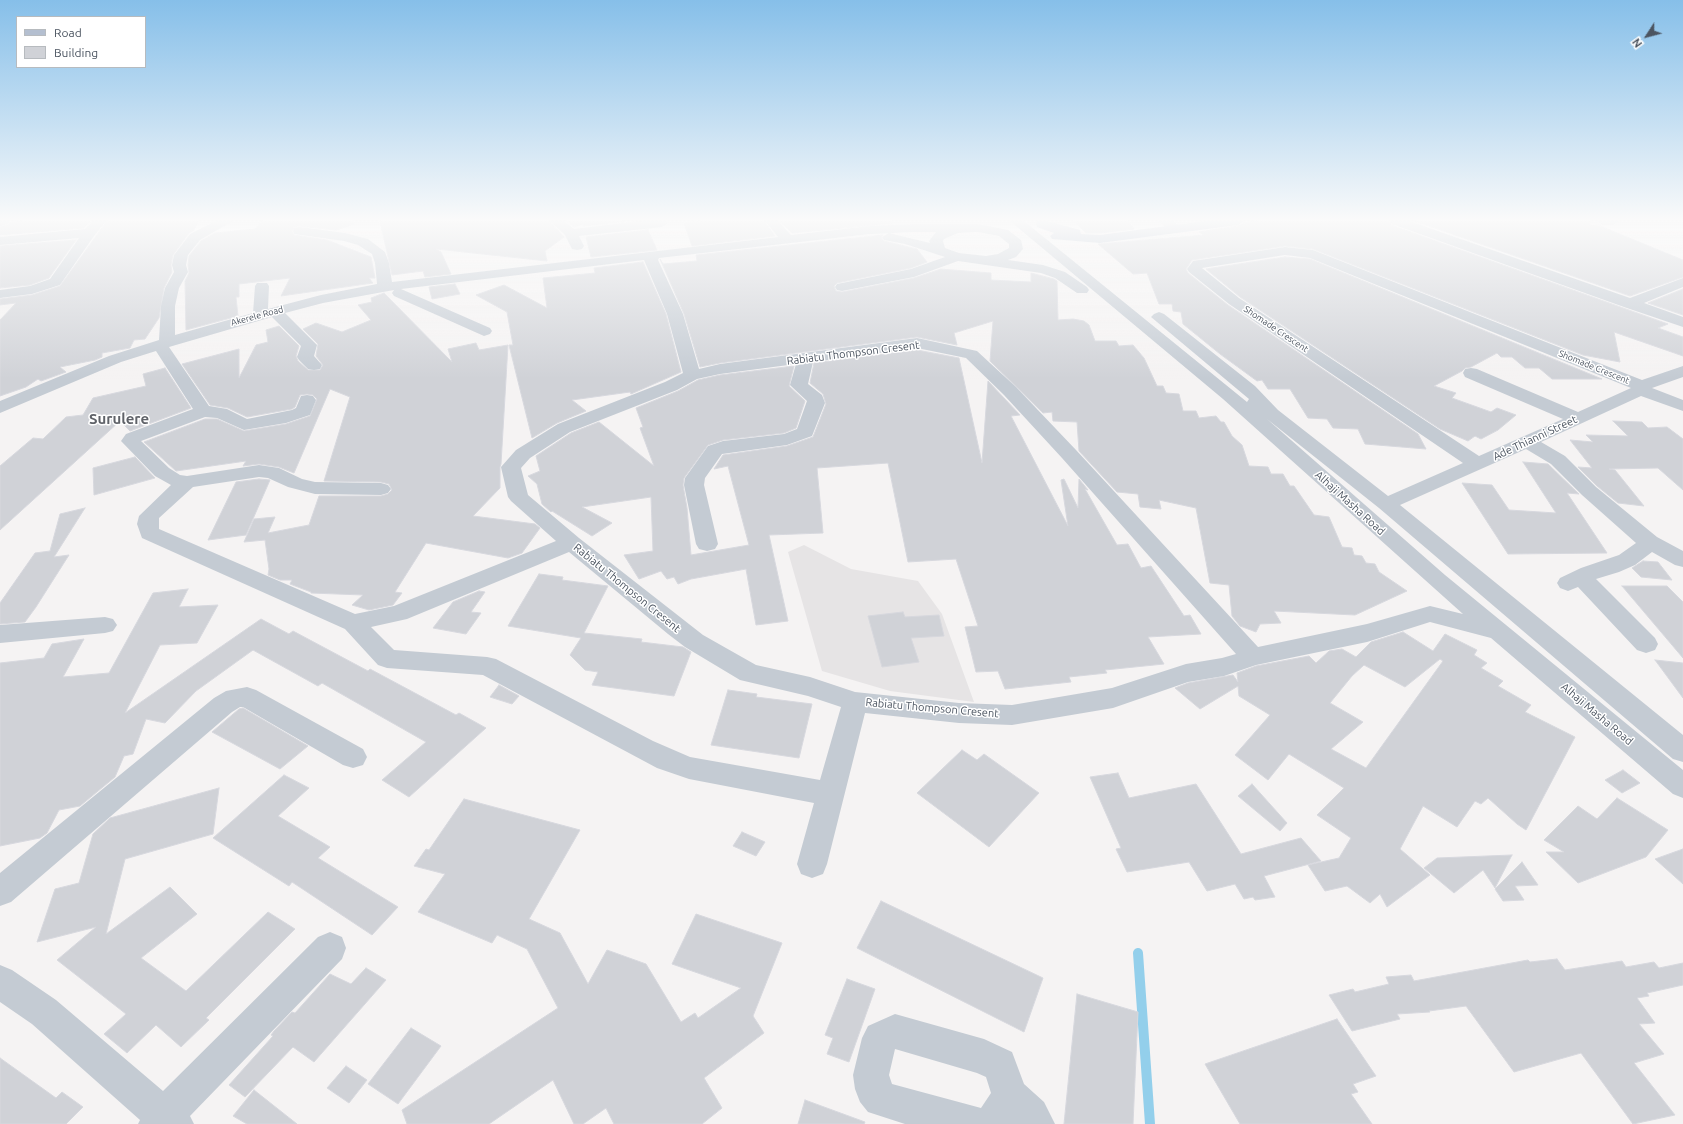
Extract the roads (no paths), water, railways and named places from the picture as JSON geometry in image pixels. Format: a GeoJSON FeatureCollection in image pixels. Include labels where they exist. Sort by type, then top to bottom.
{"type":"FeatureCollection","features":[{"type":"Feature","properties":{"kind":"street"},"geometry":{"type":"LineString","coordinates":[[0,294],[32,290],[55,282],[61,273]]}},
{"type":"Feature","properties":{"kind":"street"},"geometry":{"type":"LineString","coordinates":[[180,273],[172,288],[168,306],[165,346],[203,411]]}},
{"type":"Feature","properties":{"kind":"street"},"geometry":{"type":"LineString","coordinates":[[386,273],[392,290],[484,331]]}},
{"type":"Feature","properties":{"kind":"street","name":"Akerele Road"},"geometry":{"type":"LineString","coordinates":[[0,408],[72,376],[260,315],[320,299],[511,273]]}},
{"type":"Feature","properties":{"kind":"street"},"geometry":{"type":"LineString","coordinates":[[0,417],[96,374],[165,346],[317,306],[392,290],[531,273]]}},
{"type":"Feature","properties":{"kind":"street"},"geometry":{"type":"LineString","coordinates":[[658,273],[675,314],[692,375]]}},
{"type":"Feature","properties":{"kind":"street"},"geometry":{"type":"LineString","coordinates":[[842,287],[912,273]]}},
{"type":"Feature","properties":{"kind":"street"},"geometry":{"type":"LineString","coordinates":[[1055,273],[1060,275],[1098,302],[1198,381],[1271,423]]}},
{"type":"Feature","properties":{"kind":"street","name":"Alhaji Masha Road"},"geometry":{"type":"LineString","coordinates":[[1083,273],[1271,423],[1386,504],[1683,751]]}},
{"type":"Feature","properties":{"kind":"street","name":"Alhaji Masha Road"},"geometry":{"type":"LineString","coordinates":[[1088,273],[1163,336]]}},
{"type":"Feature","properties":{"kind":"street","name":"Shomade Crescent"},"geometry":{"type":"LineString","coordinates":[[1200,273],[1234,301],[1405,417],[1478,464]]}},
{"type":"Feature","properties":{"kind":"street","name":"Shomade Crescent"},"geometry":{"type":"LineString","coordinates":[[1361,273],[1641,388]]}},
{"type":"Feature","properties":{"kind":"street"},"geometry":{"type":"LineString","coordinates":[[1543,273],[1683,322]]}},
{"type":"Feature","properties":{"kind":"street"},"geometry":{"type":"LineString","coordinates":[[1629,304],[1683,282]]}},
{"type":"Feature","properties":{"kind":"street"},"geometry":{"type":"LineString","coordinates":[[260,315],[262,286]]}},
{"type":"Feature","properties":{"kind":"street"},"geometry":{"type":"LineString","coordinates":[[1146,307],[1249,390],[1271,423]]}},
{"type":"Feature","properties":{"kind":"street"},"geometry":{"type":"LineString","coordinates":[[279,316],[309,345],[305,357],[314,364]]}},
{"type":"Feature","properties":{"kind":"street","name":"Rabiatu Thompson Cresent"},"geometry":{"type":"LineString","coordinates":[[917,343],[971,354],[1085,471],[1253,657],[1224,667],[1186,673],[1113,698],[1012,714],[959,713],[855,702],[810,687],[749,673],[676,628],[571,543],[518,497],[511,467],[523,454],[564,428],[671,386],[692,375],[720,369],[805,359],[917,343]]}},
{"type":"Feature","properties":{"kind":"street"},"geometry":{"type":"LineString","coordinates":[[707,544],[694,485],[695,478],[715,450],[723,447],[787,439],[805,432],[816,403],[816,399],[799,385],[805,359]]}},
{"type":"Feature","properties":{"kind":"street","name":"Ade Thianni Street"},"geometry":{"type":"LineString","coordinates":[[1386,504],[1527,442],[1641,388],[1683,372]]}},
{"type":"Feature","properties":{"kind":"street"},"geometry":{"type":"LineString","coordinates":[[1471,373],[1577,418]]}},
{"type":"Feature","properties":{"kind":"street"},"geometry":{"type":"LineString","coordinates":[[1641,388],[1683,406]]}},
{"type":"Feature","properties":{"kind":"street"},"geometry":{"type":"LineString","coordinates":[[307,400],[304,411],[286,418],[244,426],[220,413],[203,411],[132,438],[130,441],[162,472],[174,480],[187,482],[259,471],[272,472],[295,483],[315,488],[381,489]]}},
{"type":"Feature","properties":{"kind":"street","name":"Alhaji Masha Road"},"geometry":{"type":"LineString","coordinates":[[1271,423],[1437,580],[1683,786]]}},
{"type":"Feature","properties":{"kind":"street"},"geometry":{"type":"LineString","coordinates":[[1527,442],[1558,460],[1589,491],[1649,542],[1683,560]]}},
{"type":"Feature","properties":{"kind":"street"},"geometry":{"type":"LineString","coordinates":[[187,482],[149,516],[147,524],[149,533],[353,623],[387,659],[488,666],[643,749],[667,760],[689,768],[830,794]]}},
{"type":"Feature","properties":{"kind":"street"},"geometry":{"type":"LineString","coordinates":[[1646,644],[1574,580],[1627,560],[1641,551],[1649,542]]}},
{"type":"Feature","properties":{"kind":"street"},"geometry":{"type":"LineString","coordinates":[[353,623],[399,612],[571,543]]}},
{"type":"Feature","properties":{"kind":"street"},"geometry":{"type":"LineString","coordinates":[[1430,614],[1437,580]]}},
{"type":"Feature","properties":{"kind":"street"},"geometry":{"type":"LineString","coordinates":[[1253,657],[1367,633],[1430,614],[1499,632]]}},
{"type":"Feature","properties":{"kind":"street"},"geometry":{"type":"LineString","coordinates":[[0,634],[105,625]]}},
{"type":"Feature","properties":{"kind":"street"},"geometry":{"type":"LineString","coordinates":[[0,892],[223,705],[235,698],[247,697],[353,757]]}},
{"type":"Feature","properties":{"kind":"street"},"geometry":{"type":"LineString","coordinates":[[812,864],[855,702]]}},
{"type":"Feature","properties":{"kind":"street"},"geometry":{"type":"LineString","coordinates":[[0,982],[44,1012],[165,1122],[330,948]]}},
{"type":"Feature","properties":{"kind":"street"},"geometry":{"type":"LineString","coordinates":[[974,1124],[881,1099],[873,1089],[871,1075],[880,1038],[895,1031],[984,1057],[999,1065],[1002,1110],[1031,1115],[1036,1124]]}},
{"type":"Feature","properties":{"kind":"waterway"},"geometry":{"type":"LineString","coordinates":[[1138,953],[1150,1124]]}},
{"type":"Feature","properties":{"kind":"district","name":"Surulere"},"geometry":{"type":"Point","coordinates":[119,419]}}]}
